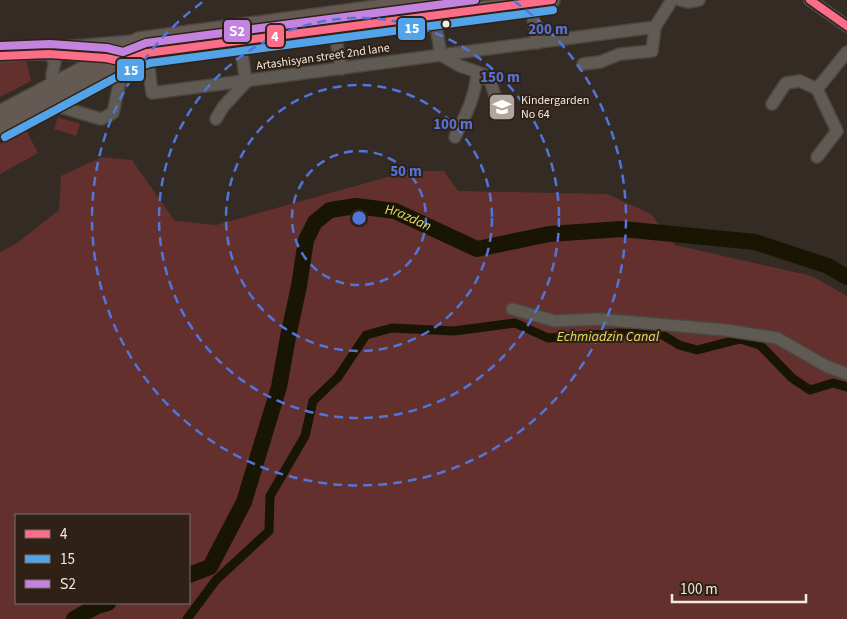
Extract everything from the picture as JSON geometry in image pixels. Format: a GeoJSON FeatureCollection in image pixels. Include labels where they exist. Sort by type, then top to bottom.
{"type":"FeatureCollection","features":[{"type":"Feature","properties":{"kind":"main road"},"geometry":{"type":"LineString","coordinates":[[0,113],[106,58],[143,46],[435,8],[532,3],[552,0]]}},
{"type":"Feature","properties":{"kind":"main road"},"geometry":{"type":"LineString","coordinates":[[0,128],[124,62],[143,46],[240,40],[334,28],[435,8]]}},
{"type":"Feature","properties":{"kind":"street"},"geometry":{"type":"LineString","coordinates":[[582,64],[600,62],[620,54],[652,51],[655,27],[672,0]]}},
{"type":"Feature","properties":{"kind":"street"},"geometry":{"type":"LineString","coordinates":[[680,0],[688,2],[700,0]]}},
{"type":"Feature","properties":{"kind":"street"},"geometry":{"type":"LineString","coordinates":[[810,0],[847,26]]}},
{"type":"Feature","properties":{"kind":"street"},"geometry":{"type":"LineString","coordinates":[[532,3],[537,42]]}},
{"type":"Feature","properties":{"kind":"street"},"geometry":{"type":"LineString","coordinates":[[435,8],[441,55],[460,66],[487,77],[495,96]]}},
{"type":"Feature","properties":{"kind":"street","name":"Artashisyan street 2nd lane"},"geometry":{"type":"LineString","coordinates":[[143,46],[152,94],[655,27]]}},
{"type":"Feature","properties":{"kind":"street"},"geometry":{"type":"LineString","coordinates":[[334,28],[341,69]]}},
{"type":"Feature","properties":{"kind":"street"},"geometry":{"type":"LineString","coordinates":[[216,119],[246,82],[240,40]]}},
{"type":"Feature","properties":{"kind":"street"},"geometry":{"type":"LineString","coordinates":[[0,55],[143,46]]}},
{"type":"Feature","properties":{"kind":"street"},"geometry":{"type":"LineString","coordinates":[[817,88],[847,52]]}},
{"type":"Feature","properties":{"kind":"street"},"geometry":{"type":"LineString","coordinates":[[0,55],[49,54],[106,58],[124,62],[112,113],[101,119],[47,104]]}},
{"type":"Feature","properties":{"kind":"street"},"geometry":{"type":"LineString","coordinates":[[49,54],[55,62],[52,74],[53,86]]}},
{"type":"Feature","properties":{"kind":"street"},"geometry":{"type":"LineString","coordinates":[[455,137],[477,84],[477,72]]}},
{"type":"Feature","properties":{"kind":"street"},"geometry":{"type":"LineString","coordinates":[[772,104],[786,83],[800,81],[817,88],[837,131],[817,156]]}},
{"type":"Feature","properties":{"kind":"street"},"geometry":{"type":"LineString","coordinates":[[512,309],[555,321],[598,319],[726,330],[777,338],[826,366],[847,374]]}},
{"type":"Feature","properties":{"kind":"shaded area"},"geometry":{"type":"Polygon","coordinates":[[[26,59],[31,81],[0,97],[0,62],[26,59]]]}},
{"type":"Feature","properties":{"kind":"shaded area"},"geometry":{"type":"Polygon","coordinates":[[[58,117],[80,124],[76,136],[54,129],[58,117]]]}},
{"type":"Feature","properties":{"kind":"shaded area"},"geometry":{"type":"Polygon","coordinates":[[[26,130],[38,153],[0,174],[0,144],[26,130]]]}},
{"type":"Feature","properties":{"kind":"shaded area"},"geometry":{"type":"Polygon","coordinates":[[[102,157],[132,160],[175,221],[216,225],[409,171],[444,171],[458,191],[607,194],[651,214],[675,245],[812,276],[847,296],[847,619],[0,619],[0,252],[17,243],[59,210],[61,176],[102,157]]]}},
{"type":"Feature","properties":{"kind":"waterway","name":"Hrazdan"},"geometry":{"type":"LineString","coordinates":[[190,575],[210,567],[244,502],[279,387],[306,240],[315,222],[330,210],[356,206],[395,211],[477,249],[549,234],[622,229],[755,242],[828,266],[847,277]]}},
{"type":"Feature","properties":{"kind":"waterway","name":"Echmiadzin Canal"},"geometry":{"type":"LineString","coordinates":[[187,619],[216,580],[269,531],[270,496],[305,436],[313,401],[338,377],[366,335],[392,328],[454,331],[515,323],[548,338],[618,333],[661,334],[679,345],[697,350],[740,339],[760,345],[792,378],[810,390],[833,383],[847,387]]}},
{"type":"Feature","properties":{"kind":"waterway","name":"Hrazdan"},"geometry":{"type":"LineString","coordinates":[[74,619],[104,604]]}},
{"type":"Feature","properties":{"kind":"transit line","name":"Տ2"},"geometry":{"type":"LineString","coordinates":[[0,46],[50,44],[107,48],[123,52],[146,43],[475,0]]}},
{"type":"Feature","properties":{"kind":"transit line","name":"4"},"geometry":{"type":"LineString","coordinates":[[0,56],[49,54],[106,58],[124,62],[147,53],[552,0]]}},
{"type":"Feature","properties":{"kind":"transit line","name":"4"},"geometry":{"type":"LineString","coordinates":[[810,0],[847,26]]}},
{"type":"Feature","properties":{"kind":"transit line","name":"15"},"geometry":{"type":"LineString","coordinates":[[5,137],[128,71],[150,63],[553,10]]}},
{"type":"Feature","properties":{"kind":"place","name":"Kindergarden No 64"},"geometry":{"type":"Point","coordinates":[502,107]}}]}
